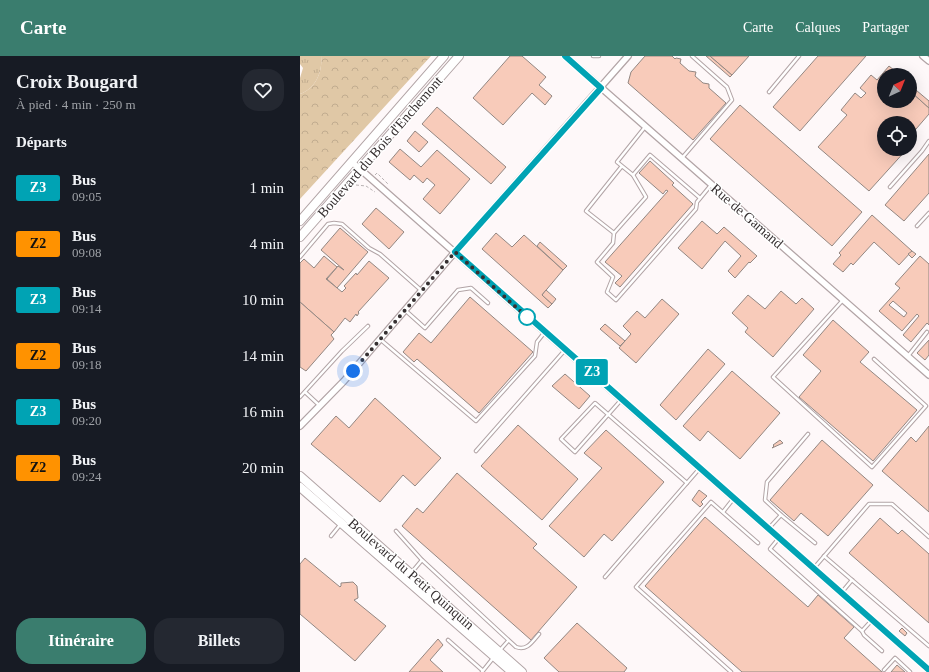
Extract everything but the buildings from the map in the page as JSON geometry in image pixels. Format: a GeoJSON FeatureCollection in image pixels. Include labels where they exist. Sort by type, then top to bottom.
{"type":"FeatureCollection","features":[{"type":"Feature","properties":{"kind":"main road","name":"Boulevard du Bois d'Enchemont"},"geometry":{"type":"LineString","coordinates":[[300,221],[444,56]]}},
{"type":"Feature","properties":{"kind":"main road","name":"Boulevard du Bois d'Enchemont"},"geometry":{"type":"LineString","coordinates":[[300,237],[459,56]]}},
{"type":"Feature","properties":{"kind":"main road","name":"Boulevard du Petit Quinquin"},"geometry":{"type":"LineString","coordinates":[[300,476],[344,520],[408,577],[496,654],[522,672]]}},
{"type":"Feature","properties":{"kind":"main road","name":"Boulevard du Petit Quinquin"},"geometry":{"type":"LineString","coordinates":[[300,487],[344,520]]}},
{"type":"Feature","properties":{"kind":"main road","name":"Boulevard du Petit Quinquin"},"geometry":{"type":"LineString","coordinates":[[496,654],[512,672]]}},
{"type":"Feature","properties":{"kind":"street","name":"Rue de Gamand"},"geometry":{"type":"LineString","coordinates":[[565,56],[929,375]]}},
{"type":"Feature","properties":{"kind":"street"},"geometry":{"type":"LineString","coordinates":[[300,426],[338,388],[455,252],[628,56]]}},
{"type":"Feature","properties":{"kind":"street"},"geometry":{"type":"LineString","coordinates":[[923,56],[929,61]]}},
{"type":"Feature","properties":{"kind":"street"},"geometry":{"type":"LineString","coordinates":[[352,162],[929,670]]}},
{"type":"Feature","properties":{"kind":"street"},"geometry":{"type":"LineString","coordinates":[[300,429],[305,421]]}},
{"type":"Feature","properties":{"kind":"lane"},"geometry":{"type":"LineString","coordinates":[[593,56],[599,56]]}},
{"type":"Feature","properties":{"kind":"lane"},"geometry":{"type":"LineString","coordinates":[[682,158],[732,100],[727,87],[692,56]]}},
{"type":"Feature","properties":{"kind":"lane"},"geometry":{"type":"LineString","coordinates":[[769,92],[799,56]]}},
{"type":"Feature","properties":{"kind":"lane"},"geometry":{"type":"LineString","coordinates":[[646,127],[617,162],[633,175],[646,197],[614,233],[613,243],[597,262],[613,277],[607,292],[616,300],[696,209],[697,202],[712,185]]}},
{"type":"Feature","properties":{"kind":"lane"},"geometry":{"type":"LineString","coordinates":[[890,187],[929,141]]}},
{"type":"Feature","properties":{"kind":"lane"},"geometry":{"type":"LineString","coordinates":[[633,175],[650,155],[700,198]]}},
{"type":"Feature","properties":{"kind":"lane"},"geometry":{"type":"LineString","coordinates":[[614,233],[586,211],[622,166]]}},
{"type":"Feature","properties":{"kind":"lane"},"geometry":{"type":"LineString","coordinates":[[917,226],[929,213]]}},
{"type":"Feature","properties":{"kind":"lane"},"geometry":{"type":"LineString","coordinates":[[300,257],[328,224],[342,224],[369,248],[380,254],[422,291]]}},
{"type":"Feature","properties":{"kind":"lane"},"geometry":{"type":"LineString","coordinates":[[405,310],[425,328],[458,290],[471,288],[488,303]]}},
{"type":"Feature","properties":{"kind":"lane"},"geometry":{"type":"LineString","coordinates":[[843,300],[773,377],[872,467],[926,406],[874,359]]}},
{"type":"Feature","properties":{"kind":"lane"},"geometry":{"type":"LineString","coordinates":[[300,397],[342,351],[368,326]]}},
{"type":"Feature","properties":{"kind":"lane"},"geometry":{"type":"LineString","coordinates":[[380,340],[476,421],[535,356],[537,342],[545,332]]}},
{"type":"Feature","properties":{"kind":"lane"},"geometry":{"type":"LineString","coordinates":[[907,356],[927,332]]}},
{"type":"Feature","properties":{"kind":"lane"},"geometry":{"type":"LineString","coordinates":[[476,451],[565,350]]}},
{"type":"Feature","properties":{"kind":"lane"},"geometry":{"type":"LineString","coordinates":[[305,392],[320,405]]}},
{"type":"Feature","properties":{"kind":"lane"},"geometry":{"type":"LineString","coordinates":[[622,399],[608,415],[575,452],[561,439],[595,403],[608,415],[687,483]]}},
{"type":"Feature","properties":{"kind":"lane"},"geometry":{"type":"LineString","coordinates":[[808,434],[767,482],[765,500],[815,543]]}},
{"type":"Feature","properties":{"kind":"lane"},"geometry":{"type":"LineString","coordinates":[[605,577],[700,468]]}},
{"type":"Feature","properties":{"kind":"lane"},"geometry":{"type":"LineString","coordinates":[[723,512],[735,498]]}},
{"type":"Feature","properties":{"kind":"lane"},"geometry":{"type":"LineString","coordinates":[[731,672],[636,587],[711,502],[758,543]]}},
{"type":"Feature","properties":{"kind":"lane"},"geometry":{"type":"LineString","coordinates":[[814,568],[869,504],[892,504],[929,537]]}},
{"type":"Feature","properties":{"kind":"lane"},"geometry":{"type":"LineString","coordinates":[[769,528],[781,515]]}},
{"type":"Feature","properties":{"kind":"lane"},"geometry":{"type":"LineString","coordinates":[[331,536],[344,520]]}},
{"type":"Feature","properties":{"kind":"lane"},"geometry":{"type":"LineString","coordinates":[[396,531],[422,560],[516,647],[522,649],[527,647],[538,634]]}},
{"type":"Feature","properties":{"kind":"lane"},"geometry":{"type":"LineString","coordinates":[[779,537],[770,549],[862,631],[864,635],[882,651]]}},
{"type":"Feature","properties":{"kind":"lane"},"geometry":{"type":"LineString","coordinates":[[824,556],[929,646]]}},
{"type":"Feature","properties":{"kind":"lane"},"geometry":{"type":"LineString","coordinates":[[408,577],[422,560]]}},
{"type":"Feature","properties":{"kind":"lane"},"geometry":{"type":"LineString","coordinates":[[842,592],[852,580]]}},
{"type":"Feature","properties":{"kind":"lane"},"geometry":{"type":"LineString","coordinates":[[862,631],[872,620]]}},
{"type":"Feature","properties":{"kind":"lane"},"geometry":{"type":"LineString","coordinates":[[448,640],[482,671],[508,641]]}},
{"type":"Feature","properties":{"kind":"lane"},"geometry":{"type":"LineString","coordinates":[[884,670],[895,658],[910,672]]}},
{"type":"Feature","properties":{"kind":"path"},"geometry":{"type":"LineString","coordinates":[[377,173],[388,184]]}},
{"type":"Feature","properties":{"kind":"path"},"geometry":{"type":"LineString","coordinates":[[355,186],[360,184],[366,186]]}},
{"type":"Feature","properties":{"kind":"green space"},"geometry":{"type":"Polygon","coordinates":[[[300,56],[321,56],[321,68],[314,84],[305,92],[300,94],[300,78],[303,68],[300,64],[300,56]]]}},
{"type":"Feature","properties":{"kind":"green space"},"geometry":{"type":"Polygon","coordinates":[[[321,56],[431,56],[300,199],[300,94],[310,88],[317,79],[321,68],[321,56]]]}},
{"type":"Feature","properties":{"kind":"bus line","name":"Z3"},"geometry":{"type":"LineString","coordinates":[[565,56],[601,88],[455,252],[929,670]]}},
{"type":"Feature","properties":{"kind":"route"},"geometry":{"type":"LineString","coordinates":[[353,371],[455,252],[528,318],[527,317]]}}]}
